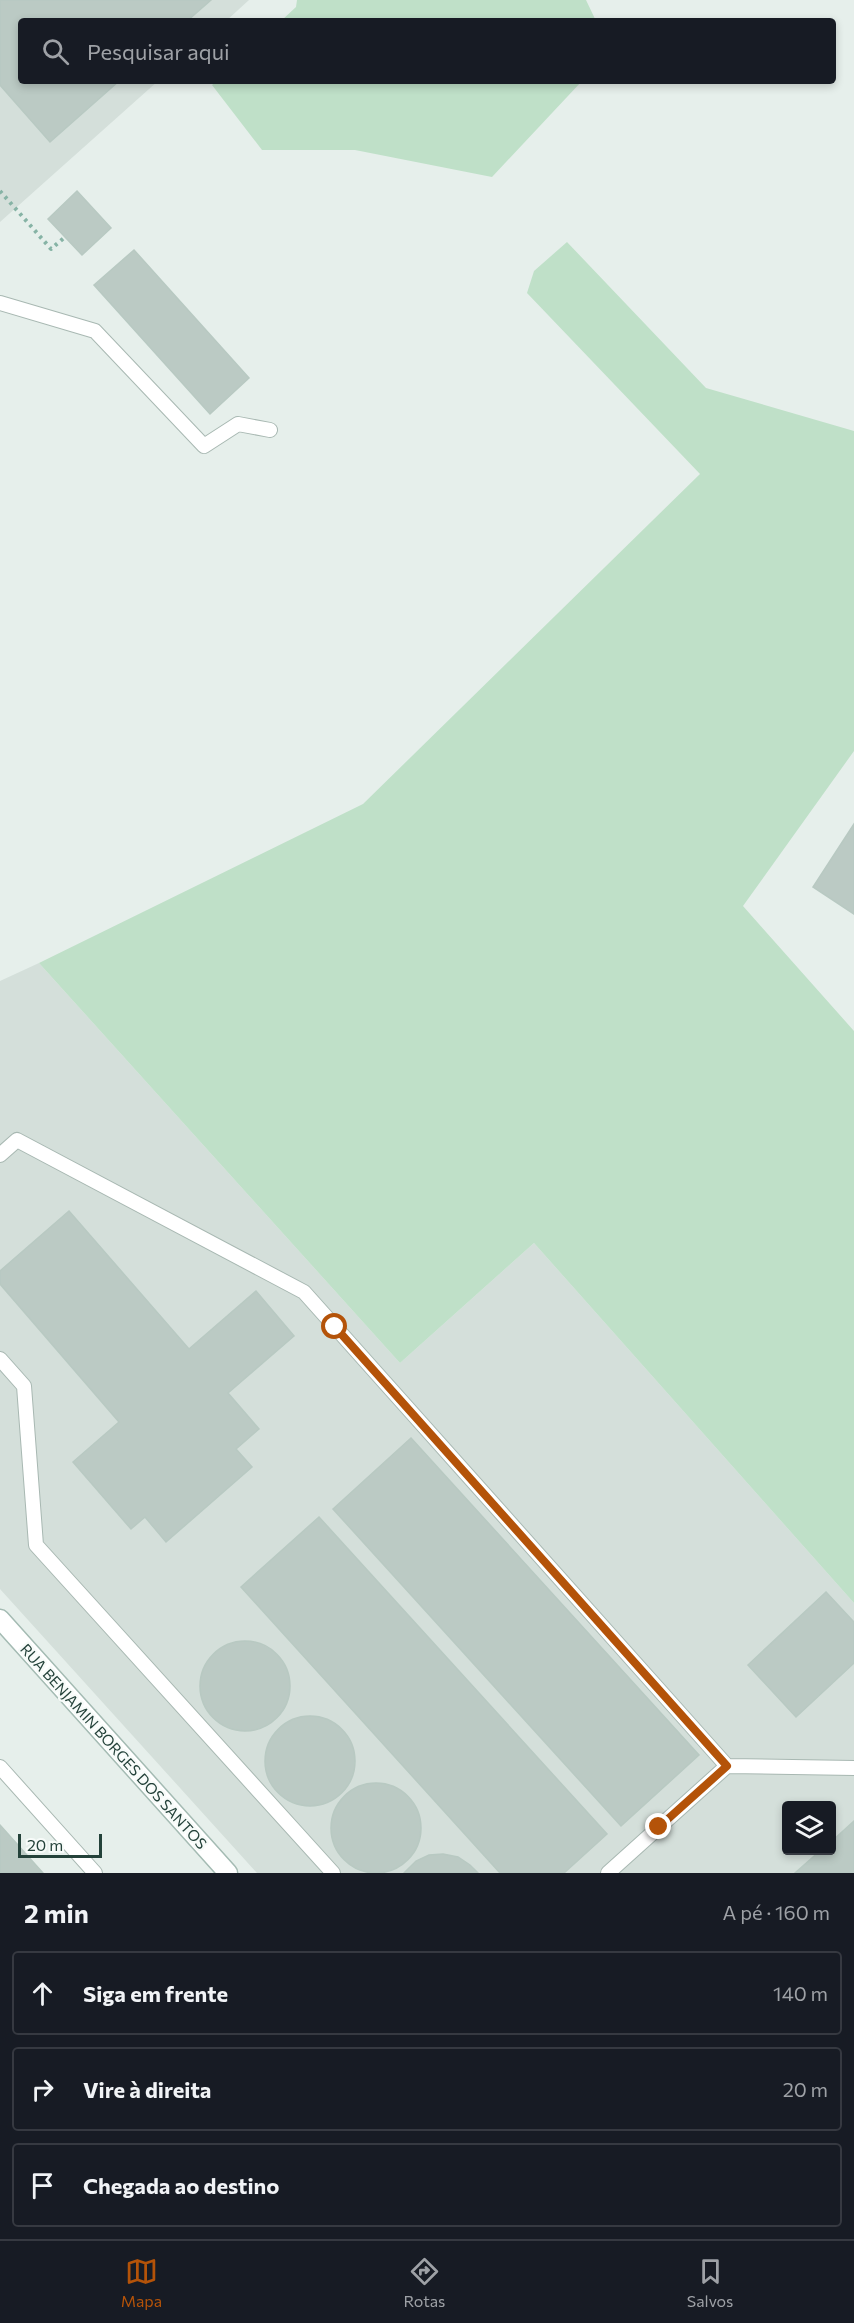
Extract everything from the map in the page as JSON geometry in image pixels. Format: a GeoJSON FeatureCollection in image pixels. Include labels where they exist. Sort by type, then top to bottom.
{"type":"FeatureCollection","features":[{"type":"Feature","properties":{"kind":"street","name":"RUA BENJAMIN BORGES DOS SANTOS"},"geometry":{"type":"LineString","coordinates":[[0,1619],[228,1873]]}},
{"type":"Feature","properties":{"kind":"lane"},"geometry":{"type":"LineString","coordinates":[[0,303],[95,331],[204,446],[238,423],[270,430]]}},
{"type":"Feature","properties":{"kind":"lane"},"geometry":{"type":"LineString","coordinates":[[0,1155],[17,1140],[304,1292],[727,1766]]}},
{"type":"Feature","properties":{"kind":"lane"},"geometry":{"type":"LineString","coordinates":[[0,1359],[24,1386],[36,1545],[333,1873]]}},
{"type":"Feature","properties":{"kind":"lane"},"geometry":{"type":"LineString","coordinates":[[608,1873],[727,1766],[854,1768]]}},
{"type":"Feature","properties":{"kind":"lane"},"geometry":{"type":"LineString","coordinates":[[0,1767],[95,1873]]}},
{"type":"Feature","properties":{"kind":"path"},"geometry":{"type":"LineString","coordinates":[[0,191],[51,249],[65,237]]}},
{"type":"Feature","properties":{"kind":"shaded area"},"geometry":{"type":"Polygon","coordinates":[[[0,0],[249,0],[229,18],[18,18],[18,84],[155,84],[0,222],[0,0]]]}},
{"type":"Feature","properties":{"kind":"shaded area"},"geometry":{"type":"Polygon","coordinates":[[[39,963],[400,1363],[534,1243],[854,1603],[854,1873],[257,1873],[0,1589],[0,981],[39,963]]]}},
{"type":"Feature","properties":{"kind":"green space"},"geometry":{"type":"Polygon","coordinates":[[[297,0],[586,0],[595,18],[284,18],[296,7],[297,0]]]}},
{"type":"Feature","properties":{"kind":"green space"},"geometry":{"type":"Polygon","coordinates":[[[579,84],[492,177],[355,150],[262,150],[212,85],[579,84]]]}},
{"type":"Feature","properties":{"kind":"green space"},"geometry":{"type":"Polygon","coordinates":[[[567,242],[706,388],[854,431],[854,751],[743,906],[854,1031],[854,1603],[534,1243],[400,1363],[39,963],[363,804],[700,474],[527,293],[534,271],[567,242]]]}},
{"type":"Feature","properties":{"kind":"building"},"geometry":{"type":"Polygon","coordinates":[[[0,0],[211,0],[190,18],[18,18],[18,84],[116,84],[50,142],[0,85],[0,0]]]}},
{"type":"Feature","properties":{"kind":"building"},"geometry":{"type":"Polygon","coordinates":[[[77,191],[111,228],[82,255],[48,219],[77,191]]]}},
{"type":"Feature","properties":{"kind":"building"},"geometry":{"type":"Polygon","coordinates":[[[134,250],[249,378],[210,414],[94,285],[134,250]]]}},
{"type":"Feature","properties":{"kind":"building"},"geometry":{"type":"Polygon","coordinates":[[[854,824],[854,914],[813,887],[854,824]]]}},
{"type":"Feature","properties":{"kind":"building"},"geometry":{"type":"Polygon","coordinates":[[[69,1211],[189,1349],[256,1291],[294,1336],[228,1393],[259,1429],[236,1449],[252,1467],[166,1542],[145,1517],[131,1529],[73,1462],[119,1422],[0,1284],[0,1271],[69,1211]]]}},
{"type":"Feature","properties":{"kind":"building"},"geometry":{"type":"Polygon","coordinates":[[[411,1438],[699,1755],[621,1826],[333,1509],[411,1438]]]}},
{"type":"Feature","properties":{"kind":"building"},"geometry":{"type":"Polygon","coordinates":[[[319,1517],[607,1834],[564,1873],[500,1873],[241,1587],[319,1517]]]}},
{"type":"Feature","properties":{"kind":"building"},"geometry":{"type":"Polygon","coordinates":[[[826,1592],[854,1622],[854,1663],[796,1717],[748,1665],[826,1592]]]}},
{"type":"Feature","properties":{"kind":"building"},"geometry":{"type":"Polygon","coordinates":[[[236,1641],[254,1641],[270,1648],[283,1661],[290,1677],[290,1695],[283,1711],[270,1724],[254,1731],[236,1731],[220,1724],[207,1711],[200,1695],[200,1677],[207,1661],[220,1648],[236,1641]]]}},
{"type":"Feature","properties":{"kind":"building"},"geometry":{"type":"Polygon","coordinates":[[[301,1716],[319,1716],[335,1723],[348,1736],[355,1752],[355,1770],[348,1786],[335,1799],[319,1806],[301,1806],[285,1799],[272,1786],[265,1770],[265,1752],[272,1736],[285,1723],[301,1716]]]}},
{"type":"Feature","properties":{"kind":"building"},"geometry":{"type":"Polygon","coordinates":[[[367,1783],[385,1783],[401,1790],[414,1803],[421,1819],[421,1837],[414,1853],[401,1866],[385,1873],[367,1873],[351,1866],[338,1853],[331,1837],[331,1819],[338,1803],[351,1790],[367,1783]]]}},
{"type":"Feature","properties":{"kind":"building"},"geometry":{"type":"Polygon","coordinates":[[[854,1821],[854,1873],[795,1873],[815,1855],[836,1855],[836,1837],[854,1821]]]}},
{"type":"Feature","properties":{"kind":"building"},"geometry":{"type":"Polygon","coordinates":[[[0,1825],[43,1873],[0,1873],[0,1825]]]}},
{"type":"Feature","properties":{"kind":"building"},"geometry":{"type":"Polygon","coordinates":[[[443,1854],[458,1857],[478,1873],[404,1873],[416,1861],[429,1855],[443,1854]]]}},
{"type":"Feature","properties":{"kind":"route"},"geometry":{"type":"LineString","coordinates":[[335,1327],[727,1766],[659,1827]]}}]}
